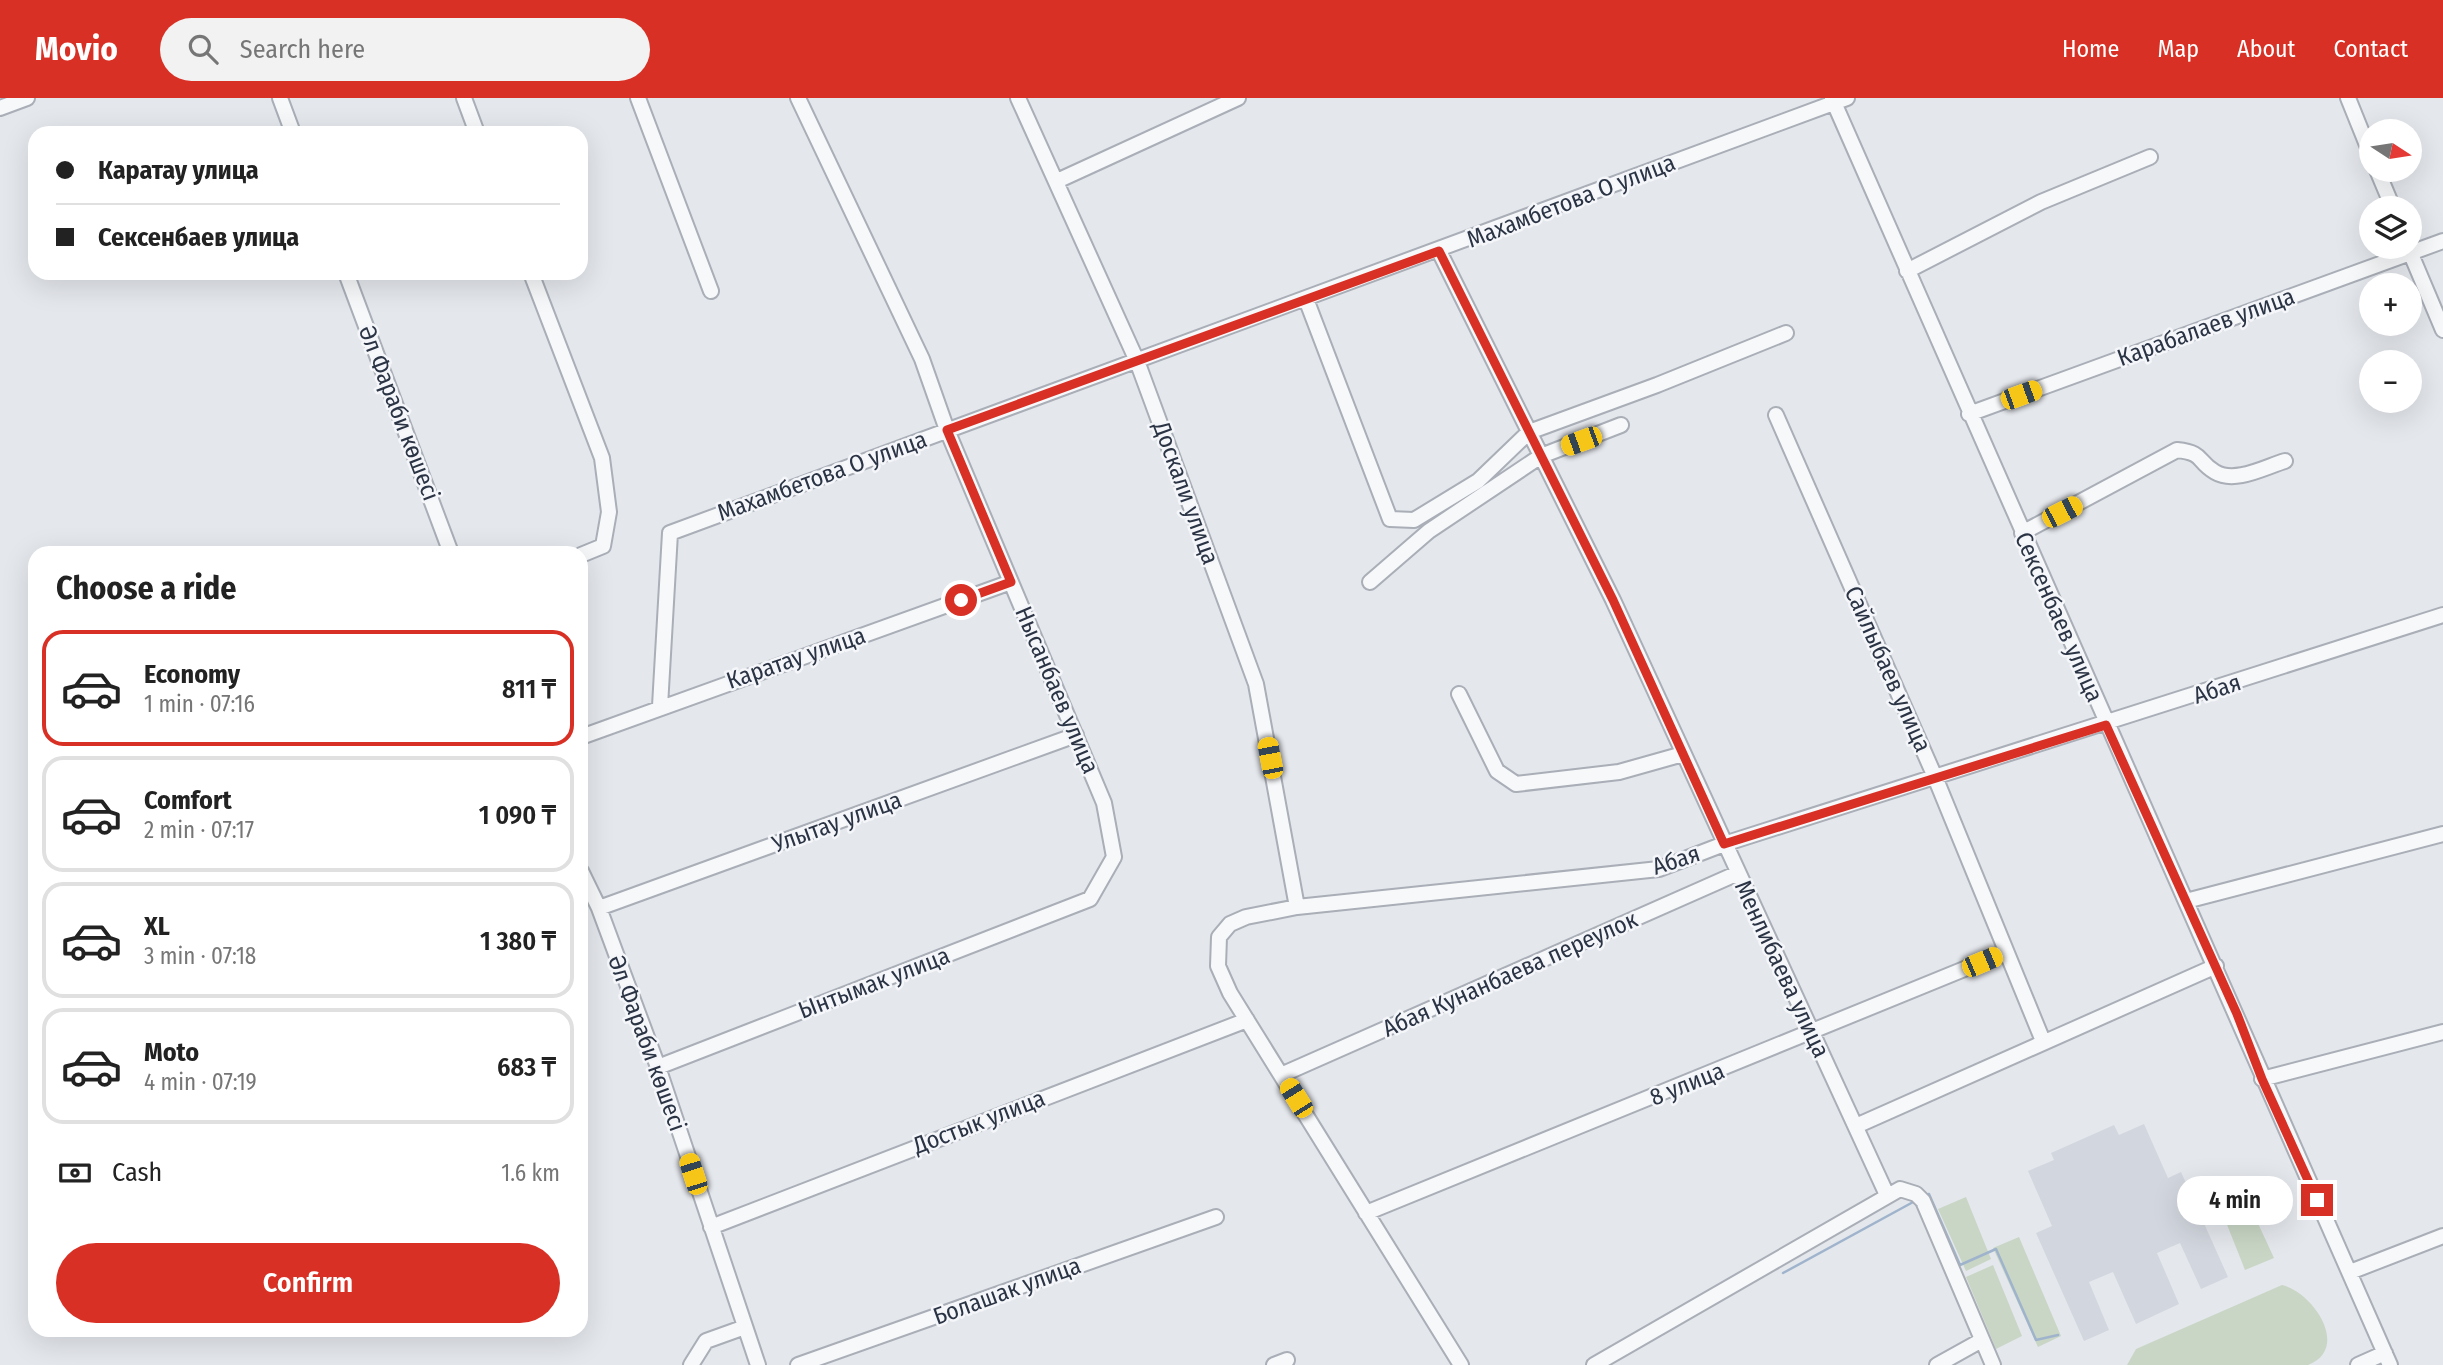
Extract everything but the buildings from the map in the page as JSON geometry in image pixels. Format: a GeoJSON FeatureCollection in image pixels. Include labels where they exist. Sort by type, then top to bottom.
{"type":"FeatureCollection","features":[{"type":"Feature","properties":{"kind":"street"},"geometry":{"type":"LineString","coordinates":[[0,108],[27,98]]}},
{"type":"Feature","properties":{"kind":"street"},"geometry":{"type":"LineString","coordinates":[[280,98],[290,126]]}},
{"type":"Feature","properties":{"kind":"street"},"geometry":{"type":"LineString","coordinates":[[464,98],[474,126]]}},
{"type":"Feature","properties":{"kind":"street"},"geometry":{"type":"LineString","coordinates":[[638,98],[711,290]]}},
{"type":"Feature","properties":{"kind":"street","name":"Нысанбаев улица"},"geometry":{"type":"LineString","coordinates":[[798,98],[922,359],[947,430],[1104,803],[1115,857],[1090,899]]}},
{"type":"Feature","properties":{"kind":"street","name":"Доскали улица"},"geometry":{"type":"LineString","coordinates":[[1018,98],[1137,361],[1256,684],[1297,907]]}},
{"type":"Feature","properties":{"kind":"street"},"geometry":{"type":"LineString","coordinates":[[1057,181],[1238,98]]}},
{"type":"Feature","properties":{"kind":"street"},"geometry":{"type":"LineString","coordinates":[[2348,98],[2359,125]]}},
{"type":"Feature","properties":{"kind":"street","name":"Махамбетова О улица"},"geometry":{"type":"LineString","coordinates":[[660,706],[670,533],[1439,251],[1838,99]]}},
{"type":"Feature","properties":{"kind":"street","name":"Сексенбаев улица"},"geometry":{"type":"LineString","coordinates":[[1838,99],[1907,271],[1969,414],[2388,1359]]}},
{"type":"Feature","properties":{"kind":"street"},"geometry":{"type":"LineString","coordinates":[[1907,271],[2041,202],[2150,157]]}},
{"type":"Feature","properties":{"kind":"street","name":"Карабалаев улица"},"geometry":{"type":"LineString","coordinates":[[2422,247],[2443,241]]}},
{"type":"Feature","properties":{"kind":"street","name":"Менлибаева улица"},"geometry":{"type":"LineString","coordinates":[[1439,251],[1613,600],[1887,1195]]}},
{"type":"Feature","properties":{"kind":"street","name":"Карабалаев улица"},"geometry":{"type":"LineString","coordinates":[[1969,414],[2385,259]]}},
{"type":"Feature","properties":{"kind":"street"},"geometry":{"type":"LineString","coordinates":[[2413,259],[2443,330]]}},
{"type":"Feature","properties":{"kind":"street","name":"Әл Фараби көшесі"},"geometry":{"type":"LineString","coordinates":[[349,280],[448,546]]}},
{"type":"Feature","properties":{"kind":"street"},"geometry":{"type":"LineString","coordinates":[[534,280],[602,458],[609,512],[603,546],[588,552]]}},
{"type":"Feature","properties":{"kind":"street"},"geometry":{"type":"LineString","coordinates":[[1306,299],[1390,519],[1415,520],[1467,487],[1529,432],[1657,385],[1786,333]]}},
{"type":"Feature","properties":{"kind":"street","name":"Сайлыбаев улица"},"geometry":{"type":"LineString","coordinates":[[1776,415],[1935,777],[2043,1041]]}},
{"type":"Feature","properties":{"kind":"street"},"geometry":{"type":"LineString","coordinates":[[1370,582],[1429,531],[1541,456],[1621,425]]}},
{"type":"Feature","properties":{"kind":"street"},"geometry":{"type":"LineString","coordinates":[[2022,533],[2178,450],[2194,452],[2215,472],[2236,477],[2285,461]]}},
{"type":"Feature","properties":{"kind":"street","name":"Каратау улица"},"geometry":{"type":"LineString","coordinates":[[588,734],[660,706],[1011,582]]}},
{"type":"Feature","properties":{"kind":"street","name":"Абая"},"geometry":{"type":"LineString","coordinates":[[1247,1020],[1218,966],[1219,937],[1230,924],[1247,918],[1297,907],[1659,869],[1724,844],[2106,725],[2443,615]]}},
{"type":"Feature","properties":{"kind":"street"},"geometry":{"type":"LineString","coordinates":[[1459,694],[1497,771],[1516,784],[1619,772],[1683,754]]}},
{"type":"Feature","properties":{"kind":"street","name":"Улытау улица"},"geometry":{"type":"LineString","coordinates":[[599,908],[1076,736]]}},
{"type":"Feature","properties":{"kind":"street"},"geometry":{"type":"LineString","coordinates":[[2186,901],[2443,834]]}},
{"type":"Feature","properties":{"kind":"street","name":"Абая Кунанбаева переулок"},"geometry":{"type":"LineString","coordinates":[[1282,1075],[1738,873]]}},
{"type":"Feature","properties":{"kind":"street","name":"Әл Фараби көшесі"},"geometry":{"type":"LineString","coordinates":[[588,885],[658,1067],[758,1365]]}},
{"type":"Feature","properties":{"kind":"street","name":"Ынтымак улица"},"geometry":{"type":"LineString","coordinates":[[658,1067],[1090,899]]}},
{"type":"Feature","properties":{"kind":"street","name":"8 улица"},"geometry":{"type":"LineString","coordinates":[[1366,1213],[1813,1033],[2006,952]]}},
{"type":"Feature","properties":{"kind":"street"},"geometry":{"type":"LineString","coordinates":[[1856,1126],[2216,966]]}},
{"type":"Feature","properties":{"kind":"street"},"geometry":{"type":"LineString","coordinates":[[1247,1020],[1461,1365]]}},
{"type":"Feature","properties":{"kind":"street","name":"Достык улица"},"geometry":{"type":"LineString","coordinates":[[710,1227],[1247,1020]]}},
{"type":"Feature","properties":{"kind":"street"},"geometry":{"type":"LineString","coordinates":[[2262,1079],[2443,1032]]}},
{"type":"Feature","properties":{"kind":"street"},"geometry":{"type":"LineString","coordinates":[[1594,1365],[1900,1189],[1908,1190],[1923,1201],[1993,1365]]}},
{"type":"Feature","properties":{"kind":"street","name":"Болашак улица"},"geometry":{"type":"LineString","coordinates":[[798,1365],[1216,1217]]}},
{"type":"Feature","properties":{"kind":"street"},"geometry":{"type":"LineString","coordinates":[[2350,1272],[2443,1236]]}},
{"type":"Feature","properties":{"kind":"street"},"geometry":{"type":"LineString","coordinates":[[691,1365],[706,1341],[745,1327]]}},
{"type":"Feature","properties":{"kind":"street"},"geometry":{"type":"LineString","coordinates":[[1937,1365],[1982,1340]]}},
{"type":"Feature","properties":{"kind":"street"},"geometry":{"type":"LineString","coordinates":[[2358,1365],[2388,1359]]}},
{"type":"Feature","properties":{"kind":"shaded area"},"geometry":{"type":"Polygon","coordinates":[[[2144,1124],[2168,1178],[2181,1172],[2228,1277],[2201,1289],[2180,1243],[2157,1253],[2179,1304],[2136,1324],[2113,1272],[2089,1282],[2109,1330],[2084,1341],[2036,1233],[2052,1226],[2028,1171],[2054,1160],[2051,1153],[2114,1125],[2119,1135],[2144,1124]]]}},
{"type":"Feature","properties":{"kind":"green space"},"geometry":{"type":"Polygon","coordinates":[[[1966,1197],[1991,1259],[1966,1271],[1938,1209],[1966,1197]]]}},
{"type":"Feature","properties":{"kind":"green space"},"geometry":{"type":"Polygon","coordinates":[[[2250,1206],[2274,1258],[2245,1270],[2224,1217],[2250,1206]]]}},
{"type":"Feature","properties":{"kind":"green space"},"geometry":{"type":"Polygon","coordinates":[[[2019,1237],[2061,1336],[2038,1347],[1993,1248],[2019,1237]]]}},
{"type":"Feature","properties":{"kind":"green space"},"geometry":{"type":"Polygon","coordinates":[[[1993,1265],[2022,1336],[1996,1349],[1966,1277],[1993,1265]]]}},
{"type":"Feature","properties":{"kind":"green space"},"geometry":{"type":"Polygon","coordinates":[[[2282,1285],[2305,1298],[2323,1321],[2327,1334],[2326,1346],[2320,1357],[2308,1365],[2127,1365],[2136,1349],[2282,1285]]]}},
{"type":"Feature","properties":{"kind":"waterway"},"geometry":{"type":"LineString","coordinates":[[1926,1195],[1929,1194],[1960,1265],[1996,1249],[2036,1340],[2058,1335]]}},
{"type":"Feature","properties":{"kind":"waterway"},"geometry":{"type":"LineString","coordinates":[[1783,1273],[1915,1201]]}},
{"type":"Feature","properties":{"kind":"route"},"geometry":{"type":"LineString","coordinates":[[961,600],[1011,582],[947,430],[1439,251],[1613,600],[1724,844],[2106,725],[2237,1014],[2262,1079],[2317,1200]]}}]}
